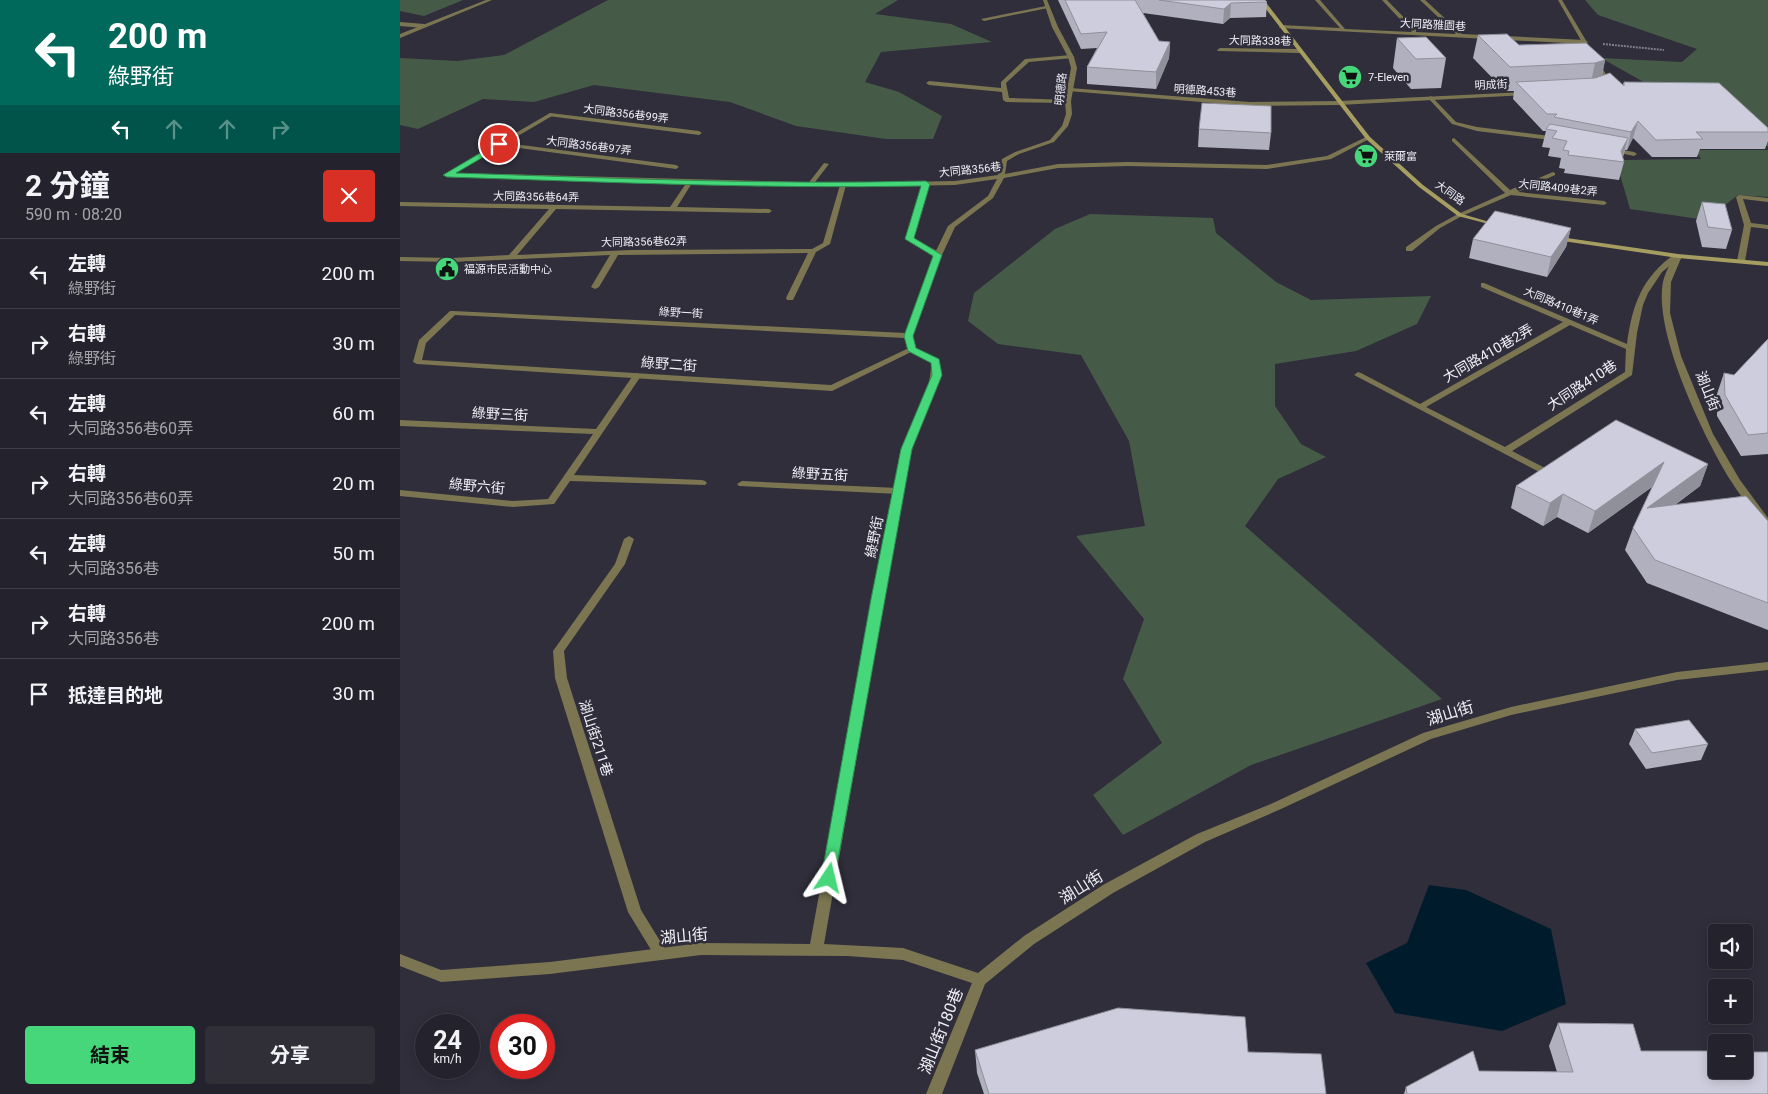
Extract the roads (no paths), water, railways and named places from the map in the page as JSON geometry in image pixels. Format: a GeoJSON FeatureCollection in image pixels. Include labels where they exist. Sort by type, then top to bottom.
{"type":"FeatureCollection","features":[{"type":"Feature","properties":{"kind":"street"},"geometry":{"type":"LineString","coordinates":[[400,36],[490,0]]}},
{"type":"Feature","properties":{"kind":"street","name":"大同路"},"geometry":{"type":"LineString","coordinates":[[1261,0],[1280,27],[1368,138],[1421,186],[1460,215],[1509,229]]}},
{"type":"Feature","properties":{"kind":"street"},"geometry":{"type":"LineString","coordinates":[[1317,0],[1343,28]]}},
{"type":"Feature","properties":{"kind":"street"},"geometry":{"type":"LineString","coordinates":[[1384,0],[1414,31]]}},
{"type":"Feature","properties":{"kind":"street"},"geometry":{"type":"LineString","coordinates":[[1422,0],[1462,37]]}},
{"type":"Feature","properties":{"kind":"street"},"geometry":{"type":"LineString","coordinates":[[1560,0],[1607,81],[1605,86],[1598,88]]}},
{"type":"Feature","properties":{"kind":"street"},"geometry":{"type":"LineString","coordinates":[[984,18],[1045,3]]}},
{"type":"Feature","properties":{"kind":"street","name":"明德路"},"geometry":{"type":"LineString","coordinates":[[1000,178],[1004,160],[1017,153],[1052,141],[1064,126],[1069,114],[1068,101],[1074,68],[1071,57],[1045,3]]}},
{"type":"Feature","properties":{"kind":"street"},"geometry":{"type":"LineString","coordinates":[[400,24],[424,26]]}},
{"type":"Feature","properties":{"kind":"street","name":"大同路雅園巷"},"geometry":{"type":"LineString","coordinates":[[1280,27],[1585,42]]}},
{"type":"Feature","properties":{"kind":"street","name":"大同路338巷"},"geometry":{"type":"LineString","coordinates":[[1220,50],[1299,51]]}},
{"type":"Feature","properties":{"kind":"street"},"geometry":{"type":"LineString","coordinates":[[1068,101],[1006,100],[1003,83],[1027,60],[1071,57]]}},
{"type":"Feature","properties":{"kind":"street"},"geometry":{"type":"LineString","coordinates":[[928,83],[1004,90]]}},
{"type":"Feature","properties":{"kind":"street","name":"明德路453巷"},"geometry":{"type":"LineString","coordinates":[[1070,90],[1250,104],[1339,103]]}},
{"type":"Feature","properties":{"kind":"street","name":"明成街"},"geometry":{"type":"LineString","coordinates":[[1339,103],[1531,94]]}},
{"type":"Feature","properties":{"kind":"street"},"geometry":{"type":"LineString","coordinates":[[1431,98],[1454,124],[1570,142]]}},
{"type":"Feature","properties":{"kind":"street","name":"大同路356巷"},"geometry":{"type":"LineString","coordinates":[[550,115],[447,175],[810,185],[926,184],[1000,178],[1058,166],[1128,164],[1267,167],[1329,158],[1368,138]]}},
{"type":"Feature","properties":{"kind":"street","name":"大同路356巷99弄"},"geometry":{"type":"LineString","coordinates":[[550,115],[699,133]]}},
{"type":"Feature","properties":{"kind":"street"},"geometry":{"type":"LineString","coordinates":[[1454,140],[1509,193]]}},
{"type":"Feature","properties":{"kind":"street","name":"大同路356巷97弄"},"geometry":{"type":"LineString","coordinates":[[499,144],[676,167]]}},
{"type":"Feature","properties":{"kind":"street"},"geometry":{"type":"LineString","coordinates":[[1606,149],[1634,154]]}},
{"type":"Feature","properties":{"kind":"street"},"geometry":{"type":"LineString","coordinates":[[810,185],[826,164]]}},
{"type":"Feature","properties":{"kind":"street"},"geometry":{"type":"LineString","coordinates":[[1409,249],[1438,227],[1460,215],[1553,174]]}},
{"type":"Feature","properties":{"kind":"street"},"geometry":{"type":"LineString","coordinates":[[911,349],[908,336],[938,255],[952,226],[991,197],[1000,178]]}},
{"type":"Feature","properties":{"kind":"street"},"geometry":{"type":"LineString","coordinates":[[672,209],[689,182]]}},
{"type":"Feature","properties":{"kind":"street"},"geometry":{"type":"LineString","coordinates":[[926,184],[910,239],[938,255]]}},
{"type":"Feature","properties":{"kind":"street"},"geometry":{"type":"LineString","coordinates":[[790,298],[813,251],[826,244],[843,185]]}},
{"type":"Feature","properties":{"kind":"street","name":"大同路409巷2弄"},"geometry":{"type":"LineString","coordinates":[[1509,193],[1604,203]]}},
{"type":"Feature","properties":{"kind":"street"},"geometry":{"type":"LineString","coordinates":[[1741,261],[1748,225],[1739,197],[1768,200]]}},
{"type":"Feature","properties":{"kind":"street","name":"大同路356巷64弄"},"geometry":{"type":"LineString","coordinates":[[400,204],[769,211]]}},
{"type":"Feature","properties":{"kind":"street"},"geometry":{"type":"LineString","coordinates":[[511,257],[554,207]]}},
{"type":"Feature","properties":{"kind":"street"},"geometry":{"type":"LineString","coordinates":[[1748,225],[1768,227]]}},
{"type":"Feature","properties":{"kind":"street"},"geometry":{"type":"LineString","coordinates":[[1546,236],[1678,256],[1768,264]]}},
{"type":"Feature","properties":{"kind":"street","name":"大同路356巷62弄"},"geometry":{"type":"LineString","coordinates":[[400,259],[615,253],[813,251]]}},
{"type":"Feature","properties":{"kind":"street"},"geometry":{"type":"LineString","coordinates":[[595,287],[615,253]]}},
{"type":"Feature","properties":{"kind":"street","name":"大同路410巷"},"geometry":{"type":"LineString","coordinates":[[1505,451],[1629,373],[1630,348],[1641,299],[1659,270],[1678,256]]}},
{"type":"Feature","properties":{"kind":"street","name":"湖山街"},"geometry":{"type":"LineString","coordinates":[[1678,256],[1667,282],[1666,313],[1677,356],[1709,434],[1736,481],[1768,525]]}},
{"type":"Feature","properties":{"kind":"street","name":"大同路410巷1弄"},"geometry":{"type":"LineString","coordinates":[[1484,285],[1630,348]]}},
{"type":"Feature","properties":{"kind":"street","name":"綠野一街"},"geometry":{"type":"LineString","coordinates":[[417,362],[422,342],[453,313],[908,336]]}},
{"type":"Feature","properties":{"kind":"street","name":"大同路410巷2弄"},"geometry":{"type":"LineString","coordinates":[[1420,407],[1569,322]]}},
{"type":"Feature","properties":{"kind":"street","name":"綠野二街"},"geometry":{"type":"LineString","coordinates":[[417,362],[832,388],[911,349]]}},
{"type":"Feature","properties":{"kind":"street","name":"綠野街"},"geometry":{"type":"LineString","coordinates":[[816,950],[875,609],[906,449],[937,375],[936,361],[911,349]]}},
{"type":"Feature","properties":{"kind":"street"},"geometry":{"type":"LineString","coordinates":[[1358,375],[1548,472]]}},
{"type":"Feature","properties":{"kind":"street"},"geometry":{"type":"LineString","coordinates":[[567,478],[637,376]]}},
{"type":"Feature","properties":{"kind":"street","name":"綠野三街"},"geometry":{"type":"LineString","coordinates":[[400,423],[598,432]]}},
{"type":"Feature","properties":{"kind":"street"},"geometry":{"type":"LineString","coordinates":[[567,478],[702,483]]}},
{"type":"Feature","properties":{"kind":"street","name":"綠野六街"},"geometry":{"type":"LineString","coordinates":[[400,493],[513,504],[551,502],[567,478]]}},
{"type":"Feature","properties":{"kind":"street","name":"綠野五街"},"geometry":{"type":"LineString","coordinates":[[742,484],[898,491]]}},
{"type":"Feature","properties":{"kind":"street","name":"湖山街211巷"},"geometry":{"type":"LineString","coordinates":[[628,539],[620,564],[558,651],[561,678],[635,912],[661,954]]}},
{"type":"Feature","properties":{"kind":"street","name":"湖山街"},"geometry":{"type":"LineString","coordinates":[[400,960],[441,976],[550,968],[701,949],[816,950],[903,954],[980,980],[1029,940],[1108,888],[1201,838],[1277,806],[1427,736],[1511,711],[1677,676],[1768,666]]}},
{"type":"Feature","properties":{"kind":"street","name":"湖山街180巷"},"geometry":{"type":"LineString","coordinates":[[934,1094],[980,980]]}},
{"type":"Feature","properties":{"kind":"water"},"geometry":{"type":"Polygon","coordinates":[[[1429,885],[1466,890],[1551,929],[1566,1004],[1502,1031],[1395,1013],[1366,963],[1407,943],[1429,885]]]}},
{"type":"Feature","properties":{"kind":"place","name":"7-Eleven"},"geometry":{"type":"Point","coordinates":[1350,77]}},
{"type":"Feature","properties":{"kind":"place","name":"萊爾富"},"geometry":{"type":"Point","coordinates":[1366,156]}},
{"type":"Feature","properties":{"kind":"place","name":"福源市民活動中心"},"geometry":{"type":"Point","coordinates":[447,269]}}]}
